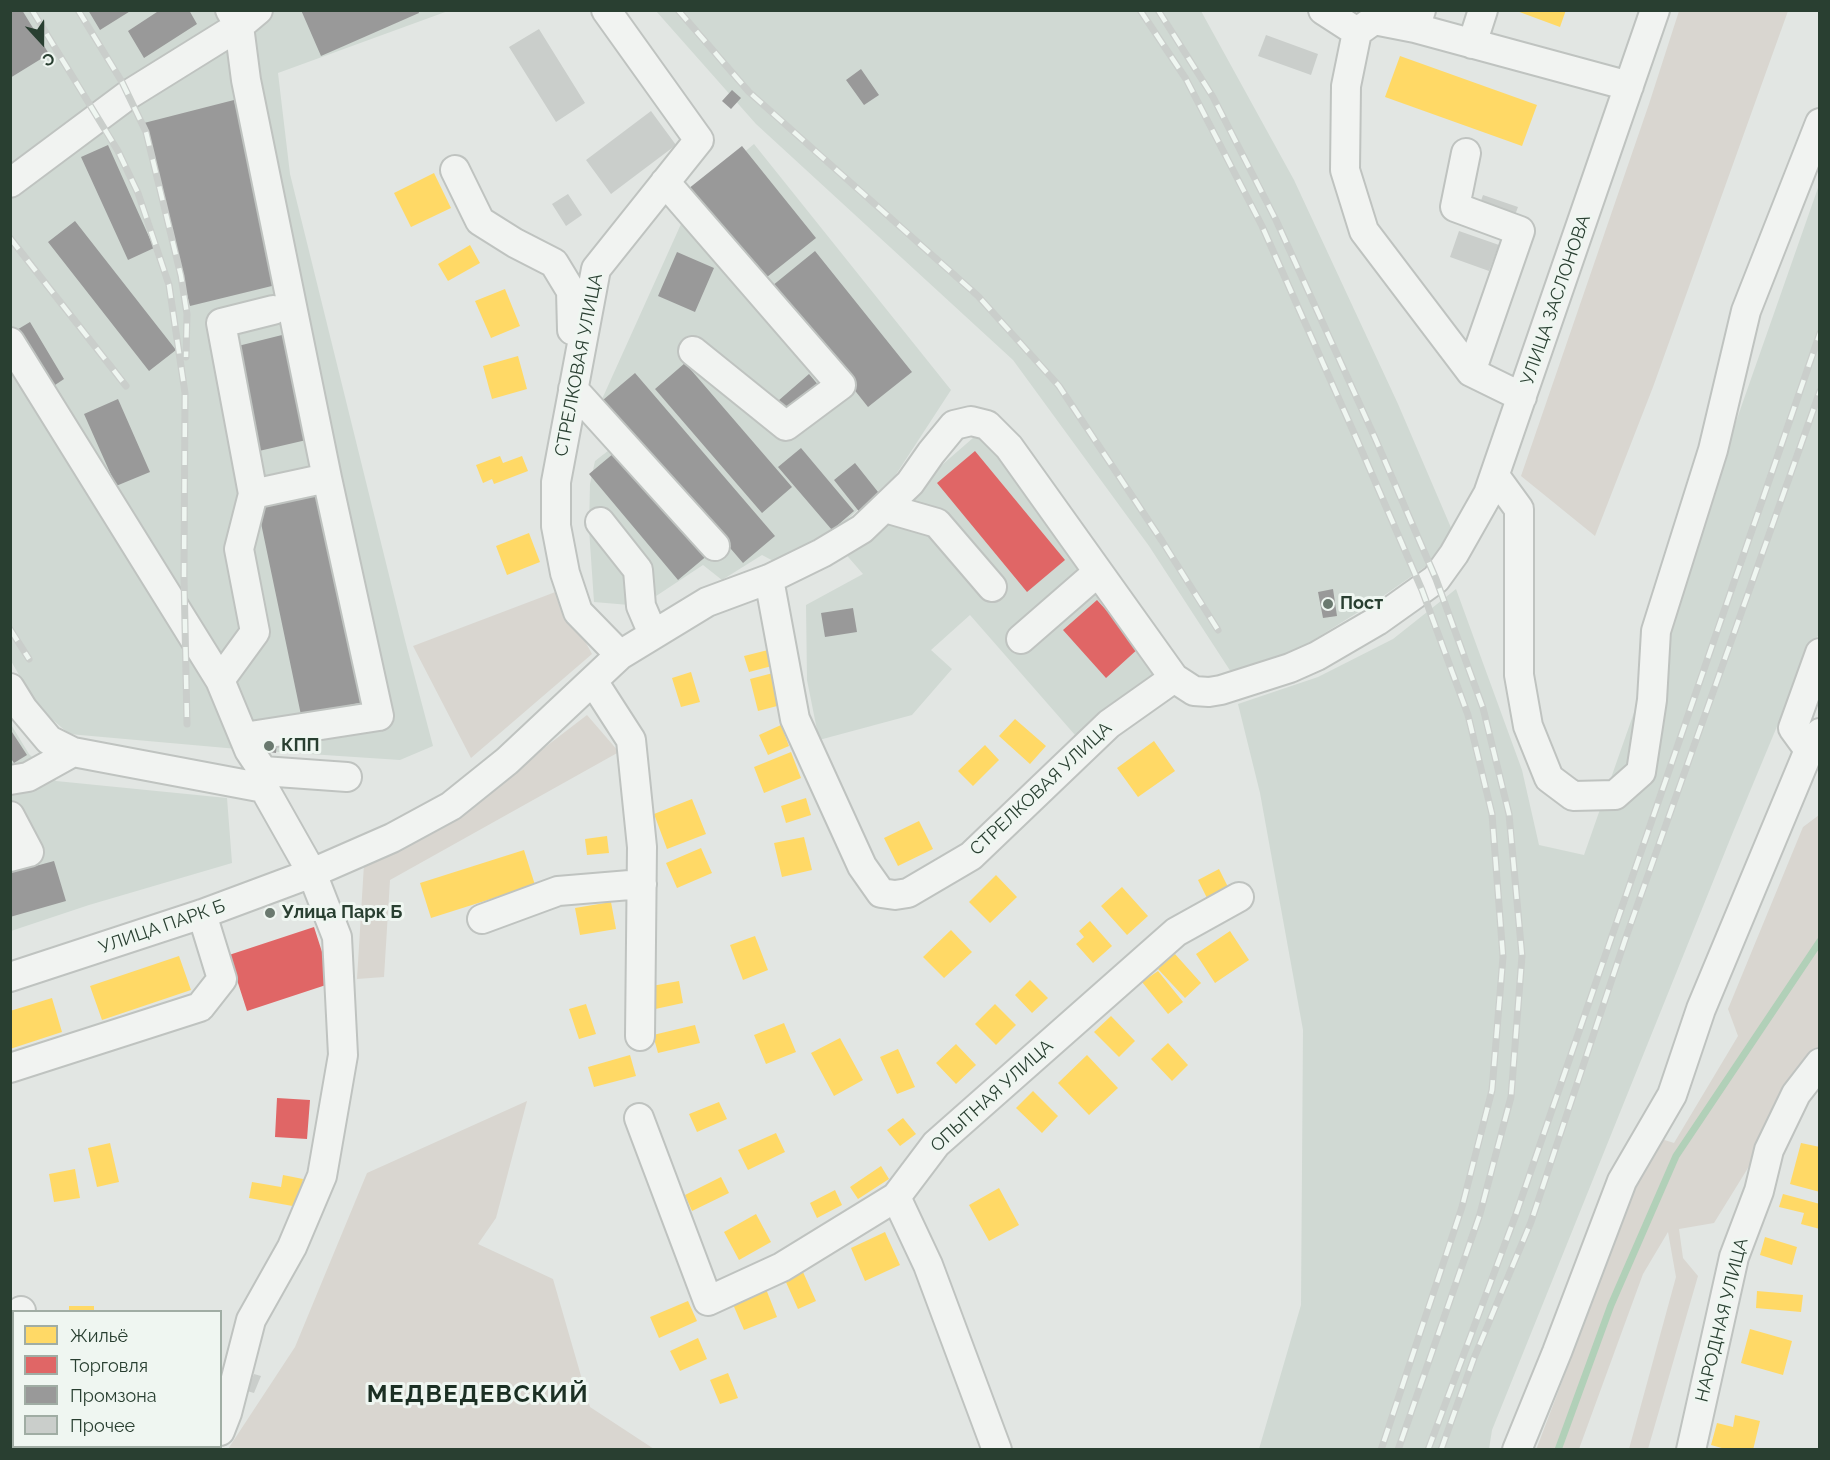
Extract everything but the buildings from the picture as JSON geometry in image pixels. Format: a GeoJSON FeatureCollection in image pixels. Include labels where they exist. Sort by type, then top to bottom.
{"type":"FeatureCollection","features":[{"type":"Feature","properties":{"kind":"street","name":"СТРЕЛКОВАЯ УЛИЦА"},"geometry":{"type":"LineString","coordinates":[[606,10],[699,140],[596,269],[556,482],[558,538],[565,573],[578,612],[620,655]]}},
{"type":"Feature","properties":{"kind":"street"},"geometry":{"type":"LineString","coordinates":[[1323,10],[1357,32]]}},
{"type":"Feature","properties":{"kind":"street"},"geometry":{"type":"LineString","coordinates":[[1472,44],[1484,10]]}},
{"type":"Feature","properties":{"kind":"street","name":"УЛИЦА ЗАСЛОНОВА"},"geometry":{"type":"LineString","coordinates":[[1174,678],[1194,691],[1209,692],[1290,668],[1317,656],[1377,621],[1436,579],[1454,554],[1488,494],[1495,476],[1655,10]]}},
{"type":"Feature","properties":{"kind":"street"},"geometry":{"type":"LineString","coordinates":[[10,183],[128,94],[243,16]]}},
{"type":"Feature","properties":{"kind":"street"},"geometry":{"type":"LineString","coordinates":[[243,16],[246,80],[327,478],[379,716],[244,737]]}},
{"type":"Feature","properties":{"kind":"street"},"geometry":{"type":"LineString","coordinates":[[1522,398],[1471,372],[1364,231],[1346,170],[1346,86],[1357,32],[1374,20],[1418,19],[1472,44],[1629,86]]}},
{"type":"Feature","properties":{"kind":"street"},"geometry":{"type":"LineString","coordinates":[[1495,476],[1519,509],[1520,675],[1528,726],[1549,778],[1573,796],[1615,795],[1641,772],[1652,700],[1656,631],[1713,450],[1746,311],[1820,123]]}},
{"type":"Feature","properties":{"kind":"street"},"geometry":{"type":"LineString","coordinates":[[1466,153],[1455,207],[1520,231],[1471,372]]}},
{"type":"Feature","properties":{"kind":"street"},"geometry":{"type":"LineString","coordinates":[[455,170],[480,221],[515,243],[554,263],[571,291],[575,381],[715,546]]}},
{"type":"Feature","properties":{"kind":"street"},"geometry":{"type":"LineString","coordinates":[[665,182],[841,385],[786,426],[693,351]]}},
{"type":"Feature","properties":{"kind":"street"},"geometry":{"type":"LineString","coordinates":[[220,680],[255,632],[239,549],[253,494],[221,322],[273,310]]}},
{"type":"Feature","properties":{"kind":"street"},"geometry":{"type":"LineString","coordinates":[[10,342],[220,680],[263,780],[312,873],[337,937],[342,1055],[322,1176],[292,1247],[251,1320],[222,1426]]}},
{"type":"Feature","properties":{"kind":"street"},"geometry":{"type":"LineString","coordinates":[[312,873],[392,838],[451,806],[507,761],[620,655],[653,634],[707,602],[769,579],[822,553],[862,529],[910,483],[954,426],[971,421],[987,425],[1010,447],[1174,678]]}},
{"type":"Feature","properties":{"kind":"street"},"geometry":{"type":"LineString","coordinates":[[253,494],[327,478]]}},
{"type":"Feature","properties":{"kind":"street"},"geometry":{"type":"LineString","coordinates":[[885,508],[937,523],[992,587]]}},
{"type":"Feature","properties":{"kind":"street"},"geometry":{"type":"LineString","coordinates":[[600,522],[638,570],[641,606],[653,634]]}},
{"type":"Feature","properties":{"kind":"street"},"geometry":{"type":"LineString","coordinates":[[1021,639],[1098,572]]}},
{"type":"Feature","properties":{"kind":"street","name":"СТРЕЛКОВАЯ УЛИЦА"},"geometry":{"type":"LineString","coordinates":[[769,579],[795,719],[862,866],[881,893],[894,895],[908,892],[971,856],[1109,724],[1174,678]]}},
{"type":"Feature","properties":{"kind":"street"},"geometry":{"type":"LineString","coordinates":[[1517,1449],[1623,1181],[1672,1095],[1701,1009],[1814,742],[1792,728],[1820,653]]}},
{"type":"Feature","properties":{"kind":"street"},"geometry":{"type":"LineString","coordinates":[[593,681],[631,740],[642,847],[640,1036]]}},
{"type":"Feature","properties":{"kind":"street"},"geometry":{"type":"LineString","coordinates":[[10,688],[23,709],[49,740],[73,752],[263,780],[347,777]]}},
{"type":"Feature","properties":{"kind":"street"},"geometry":{"type":"LineString","coordinates":[[10,780],[28,777],[73,752]]}},
{"type":"Feature","properties":{"kind":"street"},"geometry":{"type":"LineString","coordinates":[[10,816],[29,852],[10,857]]}},
{"type":"Feature","properties":{"kind":"street","name":"УЛИЦА ПАРК Б"},"geometry":{"type":"LineString","coordinates":[[10,977],[202,914],[312,873]]}},
{"type":"Feature","properties":{"kind":"street"},"geometry":{"type":"LineString","coordinates":[[482,919],[558,891],[642,884]]}},
{"type":"Feature","properties":{"kind":"street","name":"ОПЫТНАЯ УЛИЦА"},"geometry":{"type":"LineString","coordinates":[[639,1118],[708,1300],[782,1267],[896,1197],[936,1144],[1176,932],[1239,897]]}},
{"type":"Feature","properties":{"kind":"street"},"geometry":{"type":"LineString","coordinates":[[10,1068],[200,1007],[222,979],[202,914]]}},
{"type":"Feature","properties":{"kind":"street","name":"НАРОДНАЯ УЛИЦА"},"geometry":{"type":"LineString","coordinates":[[1691,1449],[1734,1257],[1759,1191],[1769,1150],[1796,1094],[1820,1063]]}},
{"type":"Feature","properties":{"kind":"street"},"geometry":{"type":"LineString","coordinates":[[896,1197],[928,1265],[997,1449]]}},
{"type":"Feature","properties":{"kind":"shaded area"},"geometry":{"type":"Polygon","coordinates":[[[10,11],[448,11],[278,73],[290,174],[433,746],[400,760],[249,750],[69,734],[37,706],[11,661],[10,11]]]}},
{"type":"Feature","properties":{"kind":"shaded area"},"geometry":{"type":"Polygon","coordinates":[[[656,11],[1201,11],[1294,180],[1398,404],[1458,544],[1376,601],[1299,649],[1231,672],[1149,546],[1013,360],[756,124],[656,11]]]}},
{"type":"Feature","properties":{"kind":"shaded area"},"geometry":{"type":"Polygon","coordinates":[[[1679,11],[1788,11],[1653,387],[1595,536],[1521,476],[1679,11]]]}},
{"type":"Feature","properties":{"kind":"shaded area"},"geometry":{"type":"Polygon","coordinates":[[[754,144],[951,390],[895,476],[840,526],[779,564],[762,555],[722,580],[703,565],[641,606],[594,602],[589,529],[590,484],[595,461],[622,440],[598,408],[695,193],[754,144]]]}},
{"type":"Feature","properties":{"kind":"shaded area"},"geometry":{"type":"Polygon","coordinates":[[[1819,185],[1819,634],[1808,652],[1733,832],[1492,1430],[1489,1449],[1259,1449],[1301,1305],[1303,1030],[1260,793],[1238,704],[1318,677],[1393,639],[1456,589],[1522,770],[1539,845],[1584,855],[1819,185]]]}},
{"type":"Feature","properties":{"kind":"shaded area"},"geometry":{"type":"Polygon","coordinates":[[[981,431],[1165,667],[1075,735],[970,615],[931,650],[952,669],[912,715],[819,740],[807,680],[806,605],[863,574],[843,551],[981,431]]]}},
{"type":"Feature","properties":{"kind":"shaded area"},"geometry":{"type":"Polygon","coordinates":[[[558,591],[592,654],[471,758],[413,646],[558,591]]]}},
{"type":"Feature","properties":{"kind":"shaded area"},"geometry":{"type":"Polygon","coordinates":[[[587,715],[619,752],[390,880],[384,977],[357,979],[364,864],[471,804],[587,715]]]}},
{"type":"Feature","properties":{"kind":"shaded area"},"geometry":{"type":"Polygon","coordinates":[[[10,723],[29,754],[56,781],[227,798],[232,863],[89,905],[11,931],[10,723]]]}},
{"type":"Feature","properties":{"kind":"shaded area"},"geometry":{"type":"Polygon","coordinates":[[[1819,815],[1819,1053],[1714,1223],[1679,1229],[1683,1258],[1698,1276],[1648,1449],[1629,1449],[1676,1277],[1668,1232],[1643,1274],[1579,1449],[1536,1450],[1655,1137],[1674,1143],[1738,1036],[1728,1009],[1803,827],[1819,815]]]}},
{"type":"Feature","properties":{"kind":"shaded area"},"geometry":{"type":"Polygon","coordinates":[[[527,1101],[496,1218],[478,1244],[553,1279],[590,1407],[654,1449],[228,1449],[295,1347],[367,1173],[527,1101]]]}},
{"type":"Feature","properties":{"kind":"shaded area"},"geometry":{"type":"Polygon","coordinates":[[[11,1370],[12,1430],[11,1430],[11,1370]]]}},
{"type":"Feature","properties":{"kind":"waterway"},"geometry":{"type":"LineString","coordinates":[[1558,1450],[1611,1305],[1676,1156],[1820,941]]}},
{"type":"Feature","properties":{"kind":"railway"},"geometry":{"type":"LineString","coordinates":[[32,10],[118,151],[138,193],[169,285],[185,393],[184,576],[187,724]]}},
{"type":"Feature","properties":{"kind":"railway"},"geometry":{"type":"LineString","coordinates":[[78,10],[122,82],[146,132],[181,276],[187,314],[186,357]]}},
{"type":"Feature","properties":{"kind":"railway"},"geometry":{"type":"LineString","coordinates":[[678,10],[749,92],[978,296],[1059,386],[1218,630]]}},
{"type":"Feature","properties":{"kind":"railway"},"geometry":{"type":"LineString","coordinates":[[1140,10],[1186,79],[1262,226],[1358,442],[1422,590],[1468,715],[1492,814],[1503,957],[1492,1090],[1462,1207],[1381,1450]]}},
{"type":"Feature","properties":{"kind":"railway"},"geometry":{"type":"LineString","coordinates":[[1158,10],[1213,97],[1276,220],[1375,438],[1436,579],[1483,708],[1509,814],[1522,956],[1511,1097],[1480,1214],[1398,1450]]}},
{"type":"Feature","properties":{"kind":"railway"},"geometry":{"type":"LineString","coordinates":[[10,238],[126,386]]}},
{"type":"Feature","properties":{"kind":"railway"},"geometry":{"type":"LineString","coordinates":[[1428,1450],[1515,1217],[1820,333]]}},
{"type":"Feature","properties":{"kind":"railway"},"geometry":{"type":"LineString","coordinates":[[1441,1450],[1474,1358],[1531,1222],[1625,940],[1820,391]]}},
{"type":"Feature","properties":{"kind":"railway"},"geometry":{"type":"LineString","coordinates":[[10,629],[29,659]]}},
{"type":"Feature","properties":{"kind":"place","name":"Пост"},"geometry":{"type":"Point","coordinates":[1328,604]}},
{"type":"Feature","properties":{"kind":"place","name":"КПП"},"geometry":{"type":"Point","coordinates":[269,746]}},
{"type":"Feature","properties":{"kind":"place","name":"Улица Парк Б"},"geometry":{"type":"Point","coordinates":[270,913]}},
{"type":"Feature","properties":{"kind":"district","name":"МЕДВЕДЕВСКИЙ"},"geometry":{"type":"Point","coordinates":[478,1395]}}]}
